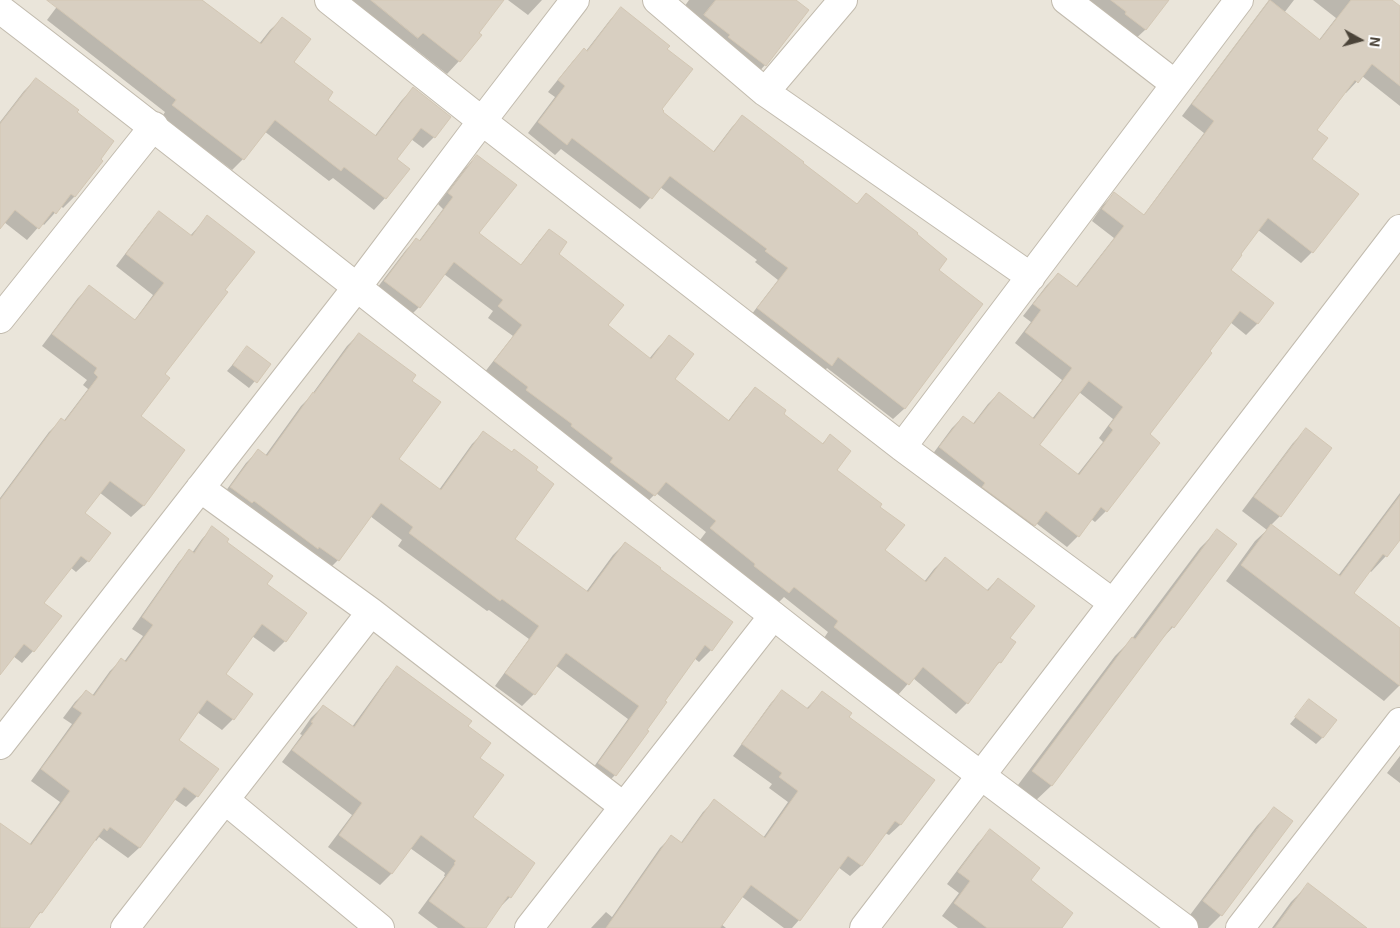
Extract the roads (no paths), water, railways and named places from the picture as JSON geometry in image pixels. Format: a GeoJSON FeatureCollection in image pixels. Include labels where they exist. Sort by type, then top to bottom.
{"type":"FeatureCollection","features":[{"type":"Feature","properties":{"kind":"street"},"geometry":{"type":"LineString","coordinates":[[329,0],[902,447],[1113,603]]}},
{"type":"Feature","properties":{"kind":"street"},"geometry":{"type":"LineString","coordinates":[[0,745],[357,287],[575,0]]}},
{"type":"Feature","properties":{"kind":"street"},"geometry":{"type":"LineString","coordinates":[[657,0],[765,92],[1030,277]]}},
{"type":"Feature","properties":{"kind":"street"},"geometry":{"type":"LineString","coordinates":[[765,92],[843,0]]}},
{"type":"Feature","properties":{"kind":"street"},"geometry":{"type":"LineString","coordinates":[[1066,0],[1175,84]]}},
{"type":"Feature","properties":{"kind":"street"},"geometry":{"type":"LineString","coordinates":[[902,447],[1239,0]]}},
{"type":"Feature","properties":{"kind":"street"},"geometry":{"type":"LineString","coordinates":[[0,9],[154,126],[773,616],[1184,928]]}},
{"type":"Feature","properties":{"kind":"street"},"geometry":{"type":"LineString","coordinates":[[0,319],[154,126]]}},
{"type":"Feature","properties":{"kind":"street"},"geometry":{"type":"LineString","coordinates":[[864,928],[1400,229]]}},
{"type":"Feature","properties":{"kind":"street"},"geometry":{"type":"LineString","coordinates":[[200,488],[371,612],[623,806]]}},
{"type":"Feature","properties":{"kind":"street"},"geometry":{"type":"LineString","coordinates":[[125,928],[371,612]]}},
{"type":"Feature","properties":{"kind":"street"},"geometry":{"type":"LineString","coordinates":[[529,928],[773,616]]}},
{"type":"Feature","properties":{"kind":"street"},"geometry":{"type":"LineString","coordinates":[[1240,928],[1400,722]]}},
{"type":"Feature","properties":{"kind":"street"},"geometry":{"type":"LineString","coordinates":[[225,800],[380,928]]}}]}
